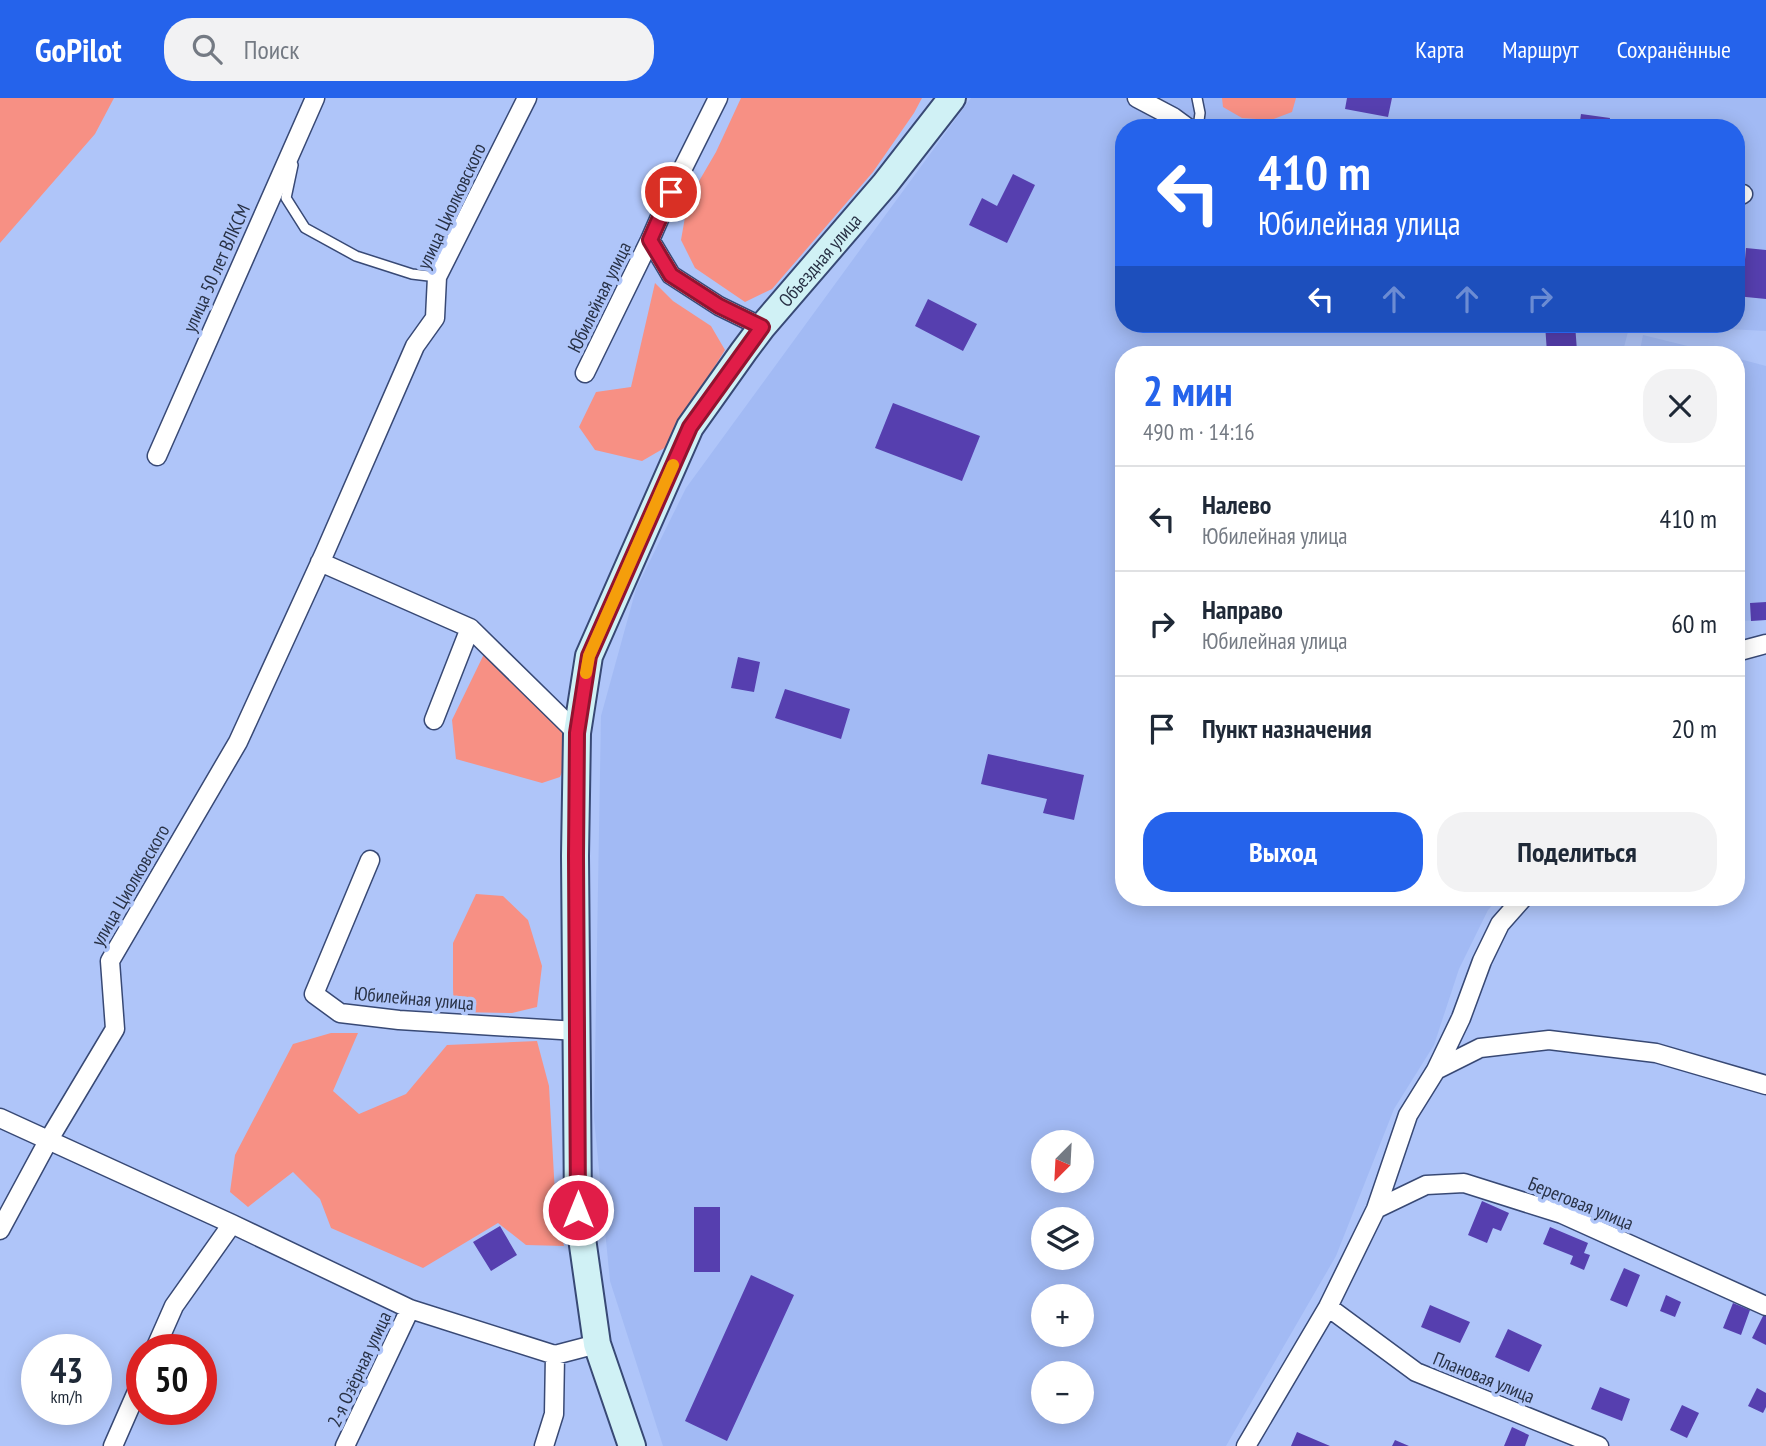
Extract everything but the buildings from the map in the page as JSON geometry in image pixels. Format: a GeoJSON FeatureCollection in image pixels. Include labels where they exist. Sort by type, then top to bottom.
{"type":"FeatureCollection","features":[{"type":"Feature","properties":{"kind":"main road","name":"Объездная улица"},"geometry":{"type":"LineString","coordinates":[[632,1446],[597,1344],[578,1210],[577,733],[589,656],[690,427],[762,327],[885,184],[952,98]]}},
{"type":"Feature","properties":{"kind":"street","name":"улица 50 лет ВЛКСМ"},"geometry":{"type":"LineString","coordinates":[[157,456],[315,98]]}},
{"type":"Feature","properties":{"kind":"street","name":"улица Циолковского"},"geometry":{"type":"LineString","coordinates":[[0,1230],[48,1141],[115,1029],[110,961],[238,742],[415,346],[435,318],[437,277],[527,98]]}},
{"type":"Feature","properties":{"kind":"street","name":"Юбилейная улица"},"geometry":{"type":"LineString","coordinates":[[585,373],[718,98]]}},
{"type":"Feature","properties":{"kind":"street"},"geometry":{"type":"LineString","coordinates":[[1137,98],[1176,119]]}},
{"type":"Feature","properties":{"kind":"street","name":"Юбилейная улица"},"geometry":{"type":"LineString","coordinates":[[650,240],[671,275],[719,306],[762,327]]}},
{"type":"Feature","properties":{"kind":"street"},"geometry":{"type":"LineString","coordinates":[[320,562],[470,628],[577,733]]}},
{"type":"Feature","properties":{"kind":"street"},"geometry":{"type":"LineString","coordinates":[[434,719],[470,628]]}},
{"type":"Feature","properties":{"kind":"street"},"geometry":{"type":"LineString","coordinates":[[1745,650],[1766,644]]}},
{"type":"Feature","properties":{"kind":"street","name":"Юбилейная улица"},"geometry":{"type":"LineString","coordinates":[[370,860],[314,994],[340,1013],[399,1020],[577,1031]]}},
{"type":"Feature","properties":{"kind":"street"},"geometry":{"type":"LineString","coordinates":[[1246,1446],[1328,1307],[1376,1209],[1408,1115],[1436,1070],[1500,924],[1517,906]]}},
{"type":"Feature","properties":{"kind":"street"},"geometry":{"type":"LineString","coordinates":[[1436,1070],[1480,1048],[1549,1040],[1656,1053],[1766,1085]]}},
{"type":"Feature","properties":{"kind":"street"},"geometry":{"type":"LineString","coordinates":[[0,1118],[410,1309],[555,1355],[597,1344]]}},
{"type":"Feature","properties":{"kind":"street","name":"Береговая улица"},"geometry":{"type":"LineString","coordinates":[[1376,1209],[1426,1185],[1464,1183],[1562,1214],[1766,1306]]}},
{"type":"Feature","properties":{"kind":"street"},"geometry":{"type":"LineString","coordinates":[[162,1334],[174,1306],[232,1224]]}},
{"type":"Feature","properties":{"kind":"street","name":"Плановая улица"},"geometry":{"type":"LineString","coordinates":[[1328,1307],[1416,1372],[1599,1446]]}},
{"type":"Feature","properties":{"kind":"street","name":"2-я Озёрная улица"},"geometry":{"type":"LineString","coordinates":[[345,1446],[410,1309]]}},
{"type":"Feature","properties":{"kind":"street"},"geometry":{"type":"LineString","coordinates":[[544,1446],[554,1414],[555,1355]]}},
{"type":"Feature","properties":{"kind":"street"},"geometry":{"type":"LineString","coordinates":[[113,1446],[126,1416]]}},
{"type":"Feature","properties":{"kind":"lane"},"geometry":{"type":"LineString","coordinates":[[1197,98],[1199,119]]}},
{"type":"Feature","properties":{"kind":"lane"},"geometry":{"type":"LineString","coordinates":[[298,135],[286,198],[305,228],[356,256],[412,274],[437,277]]}},
{"type":"Feature","properties":{"kind":"shaded area"},"geometry":{"type":"Polygon","coordinates":[[[0,98],[114,98],[95,134],[0,243],[0,98]]]}},
{"type":"Feature","properties":{"kind":"shaded area"},"geometry":{"type":"Polygon","coordinates":[[[741,98],[922,98],[873,172],[772,289],[745,302],[695,268],[681,240],[688,200],[716,152],[741,98]]]}},
{"type":"Feature","properties":{"kind":"shaded area"},"geometry":{"type":"Polygon","coordinates":[[[971,98],[1766,98],[1766,331],[1745,330],[1745,119],[1115,119],[1115,333],[1628,333],[1624,346],[1115,346],[1115,906],[1492,906],[1459,969],[1434,1045],[1394,1109],[1336,1256],[1226,1446],[663,1446],[610,1281],[594,1118],[601,716],[636,589],[686,488],[971,98]]]}},
{"type":"Feature","properties":{"kind":"shaded area"},"geometry":{"type":"Polygon","coordinates":[[[1222,98],[1296,98],[1292,112],[1274,119],[1242,118],[1223,107],[1222,98]]]}},
{"type":"Feature","properties":{"kind":"shaded area"},"geometry":{"type":"Polygon","coordinates":[[[655,283],[673,301],[711,326],[725,350],[698,393],[673,443],[642,461],[595,450],[579,427],[596,392],[631,387],[655,283]]]}},
{"type":"Feature","properties":{"kind":"shaded area"},"geometry":{"type":"Polygon","coordinates":[[[1643,335],[1688,346],[1641,346],[1643,335]]]}},
{"type":"Feature","properties":{"kind":"shaded area"},"geometry":{"type":"Polygon","coordinates":[[[1745,360],[1766,366],[1766,620],[1745,621],[1745,360]]]}},
{"type":"Feature","properties":{"kind":"shaded area"},"geometry":{"type":"Polygon","coordinates":[[[485,652],[568,713],[571,751],[560,777],[542,783],[456,759],[452,720],[485,652]]]}},
{"type":"Feature","properties":{"kind":"shaded area"},"geometry":{"type":"Polygon","coordinates":[[[476,894],[503,896],[528,920],[542,966],[537,1007],[512,1013],[454,1012],[453,943],[476,894]]]}},
{"type":"Feature","properties":{"kind":"shaded area"},"geometry":{"type":"Polygon","coordinates":[[[331,1033],[358,1033],[333,1091],[359,1114],[406,1094],[447,1045],[537,1041],[549,1086],[556,1212],[564,1246],[526,1245],[498,1223],[423,1268],[331,1228],[320,1199],[293,1172],[248,1207],[230,1192],[235,1155],[293,1044],[331,1033]]]}},
{"type":"Feature","properties":{"kind":"slow traffic"},"geometry":{"type":"LineString","coordinates":[[586,673],[589,656],[673,465]]}},
{"type":"Feature","properties":{"kind":"route"},"geometry":{"type":"LineString","coordinates":[[578,1210],[577,733],[589,656],[690,427],[762,327],[719,306],[671,275],[650,240],[671,192]]}}]}
